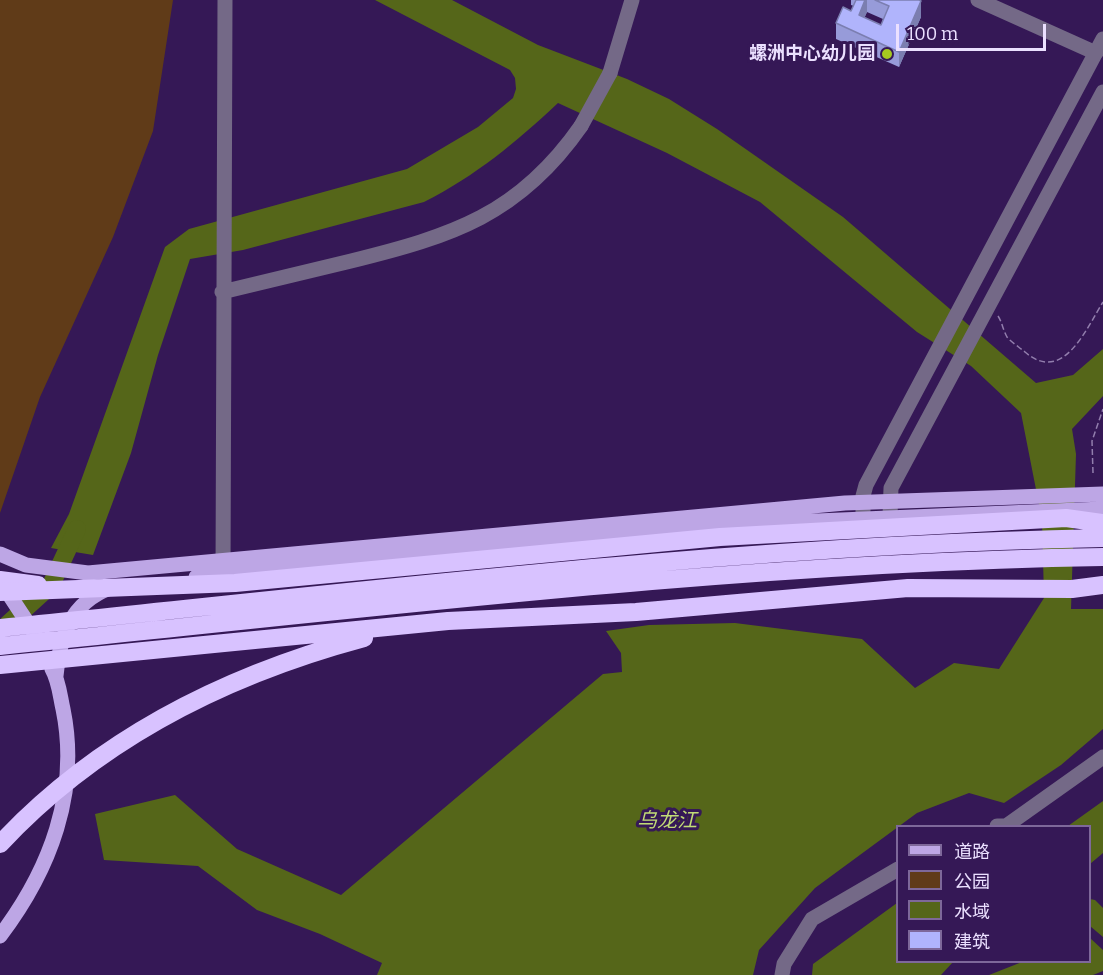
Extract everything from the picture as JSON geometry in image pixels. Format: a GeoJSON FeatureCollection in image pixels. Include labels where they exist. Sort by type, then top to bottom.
{"type":"FeatureCollection","features":[{"type":"Feature","properties":{"kind":"highway"},"geometry":{"type":"LineString","coordinates":[[0,584],[72,589],[235,584],[806,531],[1066,518],[1103,523]]}},
{"type":"Feature","properties":{"kind":"highway"},"geometry":{"type":"LineString","coordinates":[[0,628],[654,562],[848,547],[1103,538]]}},
{"type":"Feature","properties":{"kind":"highway"},"geometry":{"type":"LineString","coordinates":[[0,646],[152,628],[842,566],[990,559],[1103,557]]}},
{"type":"Feature","properties":{"kind":"highway"},"geometry":{"type":"LineString","coordinates":[[0,665],[448,621],[636,612],[908,588],[1072,589],[1103,585]]}},
{"type":"Feature","properties":{"kind":"highway"},"geometry":{"type":"LineString","coordinates":[[0,844],[72,777],[128,738],[225,685],[338,645],[448,621]]}},
{"type":"Feature","properties":{"kind":"main road"},"geometry":{"type":"LineString","coordinates":[[0,555],[26,565],[88,573],[223,567],[650,533],[863,510],[1080,501],[1103,494]]}},
{"type":"Feature","properties":{"kind":"main road"},"geometry":{"type":"LineString","coordinates":[[1080,501],[1103,509]]}},
{"type":"Feature","properties":{"kind":"main road"},"geometry":{"type":"LineString","coordinates":[[0,936],[23,906],[48,855],[64,801],[68,745],[56,676],[58,650],[71,617],[83,603],[100,592],[119,585],[223,567]]}},
{"type":"Feature","properties":{"kind":"main road"},"geometry":{"type":"LineString","coordinates":[[0,584],[30,625],[56,676]]}},
{"type":"Feature","properties":{"kind":"main road"},"geometry":{"type":"LineString","coordinates":[[0,924],[23,906]]}},
{"type":"Feature","properties":{"kind":"street"},"geometry":{"type":"LineString","coordinates":[[223,567],[222,256],[225,0]]}},
{"type":"Feature","properties":{"kind":"street"},"geometry":{"type":"LineString","coordinates":[[222,292],[412,245],[468,225],[507,202],[531,184],[562,152],[581,126],[610,73],[632,0]]}},
{"type":"Feature","properties":{"kind":"street"},"geometry":{"type":"LineString","coordinates":[[863,510],[866,485],[1099,46],[978,0]]}},
{"type":"Feature","properties":{"kind":"street"},"geometry":{"type":"LineString","coordinates":[[889,509],[891,488],[1103,92]]}},
{"type":"Feature","properties":{"kind":"street"},"geometry":{"type":"LineString","coordinates":[[1007,825],[1103,758]]}},
{"type":"Feature","properties":{"kind":"street"},"geometry":{"type":"LineString","coordinates":[[782,975],[784,964],[812,919],[896,870]]}},
{"type":"Feature","properties":{"kind":"path"},"geometry":{"type":"LineString","coordinates":[[988,309],[1000,317],[1007,337],[1030,357],[1044,362],[1061,359],[1073,351],[1103,302]]}},
{"type":"Feature","properties":{"kind":"path"},"geometry":{"type":"LineString","coordinates":[[1094,473],[1092,441],[1103,409]]}},
{"type":"Feature","properties":{"kind":"green space"},"geometry":{"type":"Polygon","coordinates":[[[0,0],[173,0],[153,131],[113,237],[40,397],[0,513],[0,0]]]}},
{"type":"Feature","properties":{"kind":"water","name":"乌龙江"},"geometry":{"type":"Polygon","coordinates":[[[375,0],[452,0],[538,45],[627,79],[669,99],[717,129],[843,217],[1036,383],[1073,375],[1103,349],[1103,396],[1072,429],[1076,454],[1071,609],[1103,609],[1103,729],[1061,765],[1004,803],[969,793],[917,813],[901,825],[896,825],[896,828],[815,888],[759,950],[753,975],[377,975],[382,963],[320,934],[257,910],[198,866],[104,860],[95,814],[175,795],[237,849],[341,895],[603,674],[622,672],[621,653],[606,631],[649,625],[735,623],[862,639],[915,688],[954,663],[999,669],[1044,598],[1042,520],[1021,413],[971,366],[917,332],[760,202],[667,153],[558,103],[495,157],[461,181],[424,202],[243,250],[190,259],[158,355],[131,453],[93,555],[51,548],[69,514],[165,247],[189,229],[407,169],[478,127],[513,98],[516,89],[515,78],[510,70],[375,0]]]}},
{"type":"Feature","properties":{"kind":"water"},"geometry":{"type":"Polygon","coordinates":[[[1103,801],[1103,853],[1091,863],[1091,825],[1069,825],[1103,801]]]}},
{"type":"Feature","properties":{"kind":"water"},"geometry":{"type":"Polygon","coordinates":[[[1091,899],[1103,908],[1103,937],[1091,927],[1091,899]]]}},
{"type":"Feature","properties":{"kind":"water"},"geometry":{"type":"Polygon","coordinates":[[[896,904],[896,963],[952,963],[941,975],[812,975],[813,964],[896,904]]]}},
{"type":"Feature","properties":{"kind":"water"},"geometry":{"type":"Polygon","coordinates":[[[1091,939],[1103,950],[1103,971],[1093,975],[989,975],[1019,963],[1091,963],[1091,939]]]}},
{"type":"Feature","properties":{"kind":"building"},"geometry":{"type":"Polygon","coordinates":[[[856,0],[865,0],[859,15],[881,25],[889,6],[875,0],[921,1],[899,52],[836,23],[843,7],[851,11],[856,0]]]}},
{"type":"Feature","properties":{"kind":"waterway"},"geometry":{"type":"LineString","coordinates":[[8,624],[51,585],[77,529]]}},
{"type":"Feature","properties":{"kind":"place","name":"螺洲中心幼儿园"},"geometry":{"type":"Point","coordinates":[887,54]}}]}
